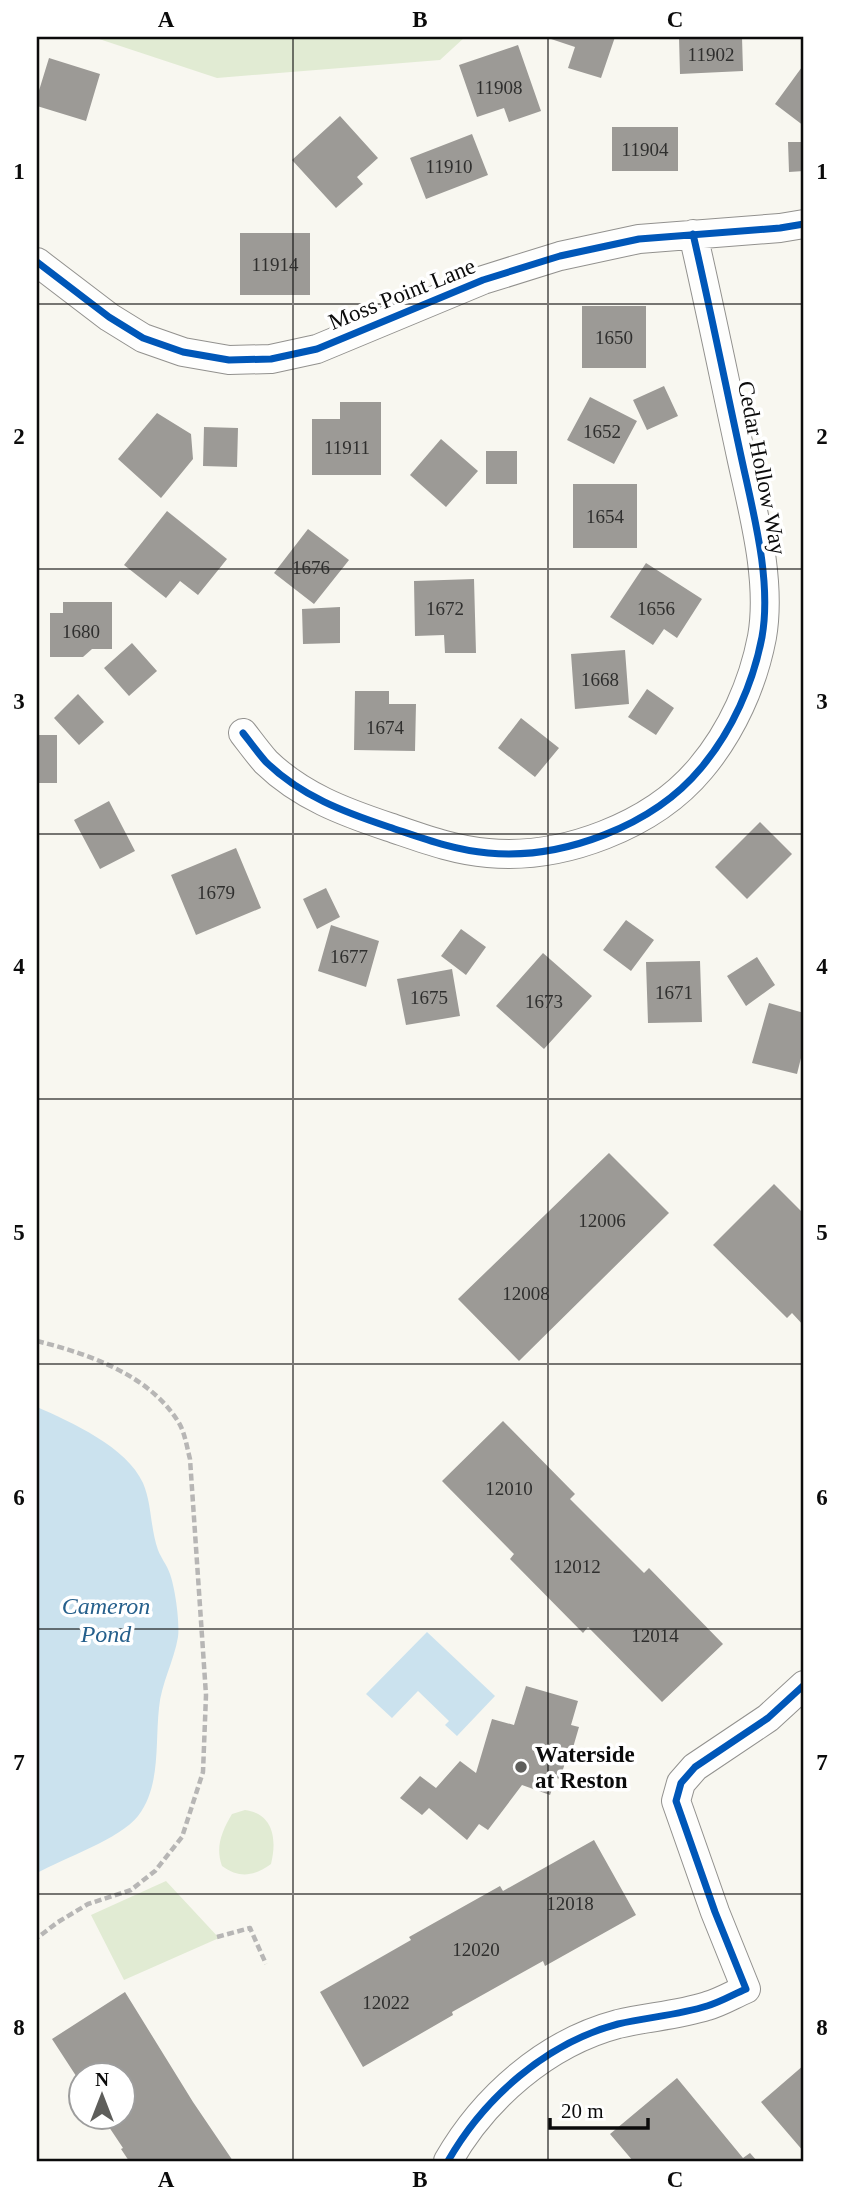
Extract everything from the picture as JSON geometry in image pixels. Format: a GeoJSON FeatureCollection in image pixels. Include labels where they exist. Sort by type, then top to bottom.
{"type":"FeatureCollection","features":[{"type":"Feature","properties":{"kind":"street","name":"Moss Point Lane"},"geometry":{"type":"LineString","coordinates":[[37,262],[108,317],[143,338],[183,352],[229,360],[271,359],[317,349],[483,280],[560,256],[639,239],[804,224]]}},
{"type":"Feature","properties":{"kind":"street","name":"Cedar Hollow Way"},"geometry":{"type":"LineString","coordinates":[[243,733],[266,762],[300,789],[341,811],[446,847],[490,853],[535,853],[583,843],[629,824],[670,797],[701,769],[726,734],[749,685],[762,637],[765,610],[757,534],[693,234]]}},
{"type":"Feature","properties":{"kind":"street"},"geometry":{"type":"LineString","coordinates":[[448,2161],[478,2116],[521,2074],[569,2043],[615,2025],[708,2006],[746,1989],[715,1912],[676,1801],[681,1783],[695,1767],[768,1718],[804,1685]]}},
{"type":"Feature","properties":{"kind":"path"},"geometry":{"type":"LineString","coordinates":[[37,1342],[62,1348],[124,1373],[158,1395],[180,1425],[190,1459],[206,1695],[203,1772],[182,1837],[155,1871],[131,1890],[88,1904],[37,1938]]}},
{"type":"Feature","properties":{"kind":"path"},"geometry":{"type":"LineString","coordinates":[[218,1937],[250,1928],[266,1964]]}},
{"type":"Feature","properties":{"kind":"green space"},"geometry":{"type":"Polygon","coordinates":[[[93,37],[465,37],[440,60],[217,78],[93,37]]]}},
{"type":"Feature","properties":{"kind":"green space"},"geometry":{"type":"Polygon","coordinates":[[[245,1810],[255,1812],[268,1823],[274,1846],[271,1864],[259,1871],[241,1874],[222,1866],[219,1846],[232,1814],[245,1810]]]}},
{"type":"Feature","properties":{"kind":"green space"},"geometry":{"type":"Polygon","coordinates":[[[166,1881],[219,1938],[124,1980],[91,1915],[166,1881]]]}},
{"type":"Feature","properties":{"kind":"water","name":"Cameron Pond"},"geometry":{"type":"Polygon","coordinates":[[[37,1407],[66,1420],[111,1447],[135,1470],[143,1483],[158,1550],[172,1580],[177,1605],[178,1637],[160,1699],[154,1778],[138,1816],[118,1833],[37,1873],[37,1407]]]}},
{"type":"Feature","properties":{"kind":"water"},"geometry":{"type":"Polygon","coordinates":[[[427,1632],[495,1696],[457,1736],[445,1725],[449,1721],[418,1691],[392,1718],[366,1694],[427,1632]]]}},
{"type":"Feature","properties":{"kind":"building"},"geometry":{"type":"Polygon","coordinates":[[[545,37],[615,37],[601,78],[568,68],[575,47],[545,37]]]}},
{"type":"Feature","properties":{"kind":"building"},"geometry":{"type":"Polygon","coordinates":[[[679,37],[742,37],[743,71],[680,74],[679,37]]]}},
{"type":"Feature","properties":{"kind":"building"},"geometry":{"type":"Polygon","coordinates":[[[518,45],[541,111],[509,122],[504,108],[477,117],[459,65],[518,45]]]}},
{"type":"Feature","properties":{"kind":"building"},"geometry":{"type":"Polygon","coordinates":[[[49,58],[100,74],[86,121],[37,106],[37,97],[49,58]]]}},
{"type":"Feature","properties":{"kind":"building"},"geometry":{"type":"Polygon","coordinates":[[[802,67],[804,69],[804,126],[775,104],[802,67]]]}},
{"type":"Feature","properties":{"kind":"building"},"geometry":{"type":"Polygon","coordinates":[[[340,116],[378,158],[357,177],[363,184],[336,208],[292,160],[340,116]]]}},
{"type":"Feature","properties":{"kind":"building"},"geometry":{"type":"Polygon","coordinates":[[[612,127],[678,127],[678,171],[612,171],[612,127]]]}},
{"type":"Feature","properties":{"kind":"building"},"geometry":{"type":"Polygon","coordinates":[[[472,134],[488,175],[426,199],[410,158],[472,134]]]}},
{"type":"Feature","properties":{"kind":"building"},"geometry":{"type":"Polygon","coordinates":[[[788,142],[804,142],[804,171],[789,172],[788,142]]]}},
{"type":"Feature","properties":{"kind":"building"},"geometry":{"type":"Polygon","coordinates":[[[240,233],[310,233],[310,295],[240,295],[240,233]]]}},
{"type":"Feature","properties":{"kind":"building"},"geometry":{"type":"Polygon","coordinates":[[[582,306],[646,306],[646,368],[582,368],[582,306]]]}},
{"type":"Feature","properties":{"kind":"building"},"geometry":{"type":"Polygon","coordinates":[[[664,386],[678,416],[647,430],[633,400],[664,386]]]}},
{"type":"Feature","properties":{"kind":"building"},"geometry":{"type":"Polygon","coordinates":[[[590,397],[637,421],[614,464],[567,440],[590,397]]]}},
{"type":"Feature","properties":{"kind":"building"},"geometry":{"type":"Polygon","coordinates":[[[340,402],[381,402],[381,475],[312,475],[312,419],[340,419],[340,402]]]}},
{"type":"Feature","properties":{"kind":"building"},"geometry":{"type":"Polygon","coordinates":[[[157,413],[191,434],[193,459],[161,498],[118,459],[157,413]]]}},
{"type":"Feature","properties":{"kind":"building"},"geometry":{"type":"Polygon","coordinates":[[[204,427],[238,428],[237,467],[203,466],[204,427]]]}},
{"type":"Feature","properties":{"kind":"building"},"geometry":{"type":"Polygon","coordinates":[[[441,439],[478,471],[446,507],[410,475],[441,439]]]}},
{"type":"Feature","properties":{"kind":"building"},"geometry":{"type":"Polygon","coordinates":[[[486,451],[517,451],[517,484],[486,484],[486,451]]]}},
{"type":"Feature","properties":{"kind":"building"},"geometry":{"type":"Polygon","coordinates":[[[573,484],[637,484],[637,548],[573,548],[573,484]]]}},
{"type":"Feature","properties":{"kind":"building"},"geometry":{"type":"Polygon","coordinates":[[[167,511],[227,559],[198,595],[180,581],[166,598],[124,565],[167,511]]]}},
{"type":"Feature","properties":{"kind":"building"},"geometry":{"type":"Polygon","coordinates":[[[308,529],[349,560],[314,604],[274,573],[308,529]]]}},
{"type":"Feature","properties":{"kind":"building"},"geometry":{"type":"Polygon","coordinates":[[[646,563],[702,599],[677,638],[664,629],[653,645],[610,617],[646,563]]]}},
{"type":"Feature","properties":{"kind":"building"},"geometry":{"type":"Polygon","coordinates":[[[474,579],[476,653],[445,653],[444,635],[415,636],[414,581],[474,579]]]}},
{"type":"Feature","properties":{"kind":"building"},"geometry":{"type":"Polygon","coordinates":[[[63,602],[112,602],[112,649],[92,649],[83,657],[50,657],[50,613],[63,613],[63,602]]]}},
{"type":"Feature","properties":{"kind":"building"},"geometry":{"type":"Polygon","coordinates":[[[340,607],[340,643],[303,644],[302,609],[340,607]]]}},
{"type":"Feature","properties":{"kind":"building"},"geometry":{"type":"Polygon","coordinates":[[[132,643],[157,671],[129,696],[104,668],[132,643]]]}},
{"type":"Feature","properties":{"kind":"building"},"geometry":{"type":"Polygon","coordinates":[[[625,650],[629,704],[575,709],[571,654],[625,650]]]}},
{"type":"Feature","properties":{"kind":"building"},"geometry":{"type":"Polygon","coordinates":[[[647,689],[674,708],[656,735],[628,717],[647,689]]]}},
{"type":"Feature","properties":{"kind":"building"},"geometry":{"type":"Polygon","coordinates":[[[355,691],[389,691],[389,704],[416,704],[415,751],[354,750],[355,691]]]}},
{"type":"Feature","properties":{"kind":"building"},"geometry":{"type":"Polygon","coordinates":[[[78,694],[104,722],[79,745],[54,718],[78,694]]]}},
{"type":"Feature","properties":{"kind":"building"},"geometry":{"type":"Polygon","coordinates":[[[521,718],[559,748],[535,777],[498,748],[521,718]]]}},
{"type":"Feature","properties":{"kind":"building"},"geometry":{"type":"Polygon","coordinates":[[[37,735],[57,735],[57,783],[37,783],[37,735]]]}},
{"type":"Feature","properties":{"kind":"building"},"geometry":{"type":"Polygon","coordinates":[[[109,801],[135,851],[100,869],[74,820],[109,801]]]}},
{"type":"Feature","properties":{"kind":"building"},"geometry":{"type":"Polygon","coordinates":[[[760,822],[792,854],[747,899],[715,867],[760,822]]]}},
{"type":"Feature","properties":{"kind":"building"},"geometry":{"type":"Polygon","coordinates":[[[236,848],[261,908],[196,935],[171,875],[236,848]]]}},
{"type":"Feature","properties":{"kind":"building"},"geometry":{"type":"Polygon","coordinates":[[[326,888],[340,917],[317,929],[303,899],[326,888]]]}},
{"type":"Feature","properties":{"kind":"building"},"geometry":{"type":"Polygon","coordinates":[[[626,920],[654,940],[631,971],[603,950],[626,920]]]}},
{"type":"Feature","properties":{"kind":"building"},"geometry":{"type":"Polygon","coordinates":[[[331,925],[379,941],[366,987],[318,971],[331,925]]]}},
{"type":"Feature","properties":{"kind":"building"},"geometry":{"type":"Polygon","coordinates":[[[461,929],[486,947],[466,975],[441,956],[461,929]]]}},
{"type":"Feature","properties":{"kind":"building"},"geometry":{"type":"Polygon","coordinates":[[[543,953],[592,996],[544,1049],[496,1006],[543,953]]]}},
{"type":"Feature","properties":{"kind":"building"},"geometry":{"type":"Polygon","coordinates":[[[757,957],[775,985],[746,1006],[727,976],[757,957]]]}},
{"type":"Feature","properties":{"kind":"building"},"geometry":{"type":"Polygon","coordinates":[[[700,961],[702,1022],[648,1023],[646,962],[700,961]]]}},
{"type":"Feature","properties":{"kind":"building"},"geometry":{"type":"Polygon","coordinates":[[[452,969],[460,1016],[406,1025],[397,979],[452,969]]]}},
{"type":"Feature","properties":{"kind":"building"},"geometry":{"type":"Polygon","coordinates":[[[769,1003],[804,1013],[804,1046],[797,1074],[752,1063],[769,1003]]]}},
{"type":"Feature","properties":{"kind":"building"},"geometry":{"type":"Polygon","coordinates":[[[609,1153],[669,1213],[519,1361],[458,1299],[609,1153]]]}},
{"type":"Feature","properties":{"kind":"building"},"geometry":{"type":"Polygon","coordinates":[[[774,1184],[804,1214],[804,1326],[792,1313],[787,1318],[713,1245],[774,1184]]]}},
{"type":"Feature","properties":{"kind":"building"},"geometry":{"type":"Polygon","coordinates":[[[503,1421],[575,1494],[570,1499],[644,1573],[649,1568],[723,1644],[662,1702],[588,1627],[583,1633],[510,1559],[514,1554],[442,1481],[503,1421]]]}},
{"type":"Feature","properties":{"kind":"building","name":"Waterside at Reston"},"geometry":{"type":"Polygon","coordinates":[[[526,1686],[578,1701],[571,1725],[579,1727],[572,1751],[569,1750],[560,1779],[556,1778],[550,1795],[522,1785],[488,1830],[479,1824],[467,1840],[429,1808],[422,1815],[400,1798],[420,1776],[436,1788],[460,1761],[476,1773],[492,1719],[514,1725],[526,1686]]]}},
{"type":"Feature","properties":{"kind":"building"},"geometry":{"type":"Polygon","coordinates":[[[594,1840],[636,1915],[545,1966],[543,1961],[452,2012],[453,2015],[363,2067],[320,1992],[411,1940],[409,1937],[500,1886],[503,1891],[594,1840]]]}},
{"type":"Feature","properties":{"kind":"building"},"geometry":{"type":"Polygon","coordinates":[[[125,1992],[233,2161],[129,2161],[112,2132],[136,2132],[136,2062],[67,2062],[52,2039],[125,1992]]]}},
{"type":"Feature","properties":{"kind":"building"},"geometry":{"type":"Polygon","coordinates":[[[804,2065],[804,2152],[761,2102],[804,2065]]]}},
{"type":"Feature","properties":{"kind":"building"},"geometry":{"type":"Polygon","coordinates":[[[677,2078],[743,2158],[750,2153],[757,2161],[633,2161],[610,2134],[677,2078]]]}},
{"type":"Feature","properties":{"kind":"cycle path"},"geometry":{"type":"LineString","coordinates":[[37,262],[109,317],[143,338],[183,352],[229,360],[271,359],[317,349],[483,280],[560,256],[639,239],[804,224]]}},
{"type":"Feature","properties":{"kind":"cycle path"},"geometry":{"type":"LineString","coordinates":[[243,733],[279,774],[324,802],[426,839],[488,853],[546,851],[604,835],[658,807],[681,789],[701,768],[732,723],[747,689],[762,637],[765,593],[756,523],[693,234]]}},
{"type":"Feature","properties":{"kind":"cycle path"},"geometry":{"type":"LineString","coordinates":[[448,2161],[463,2138],[499,2095],[542,2059],[566,2045],[618,2024],[707,2006],[746,1989],[715,1912],[676,1801],[681,1783],[695,1767],[768,1718],[804,1685]]}},
{"type":"Feature","properties":{"kind":"place","name":"Waterside at Reston"},"geometry":{"type":"Point","coordinates":[521,1767]}}]}
